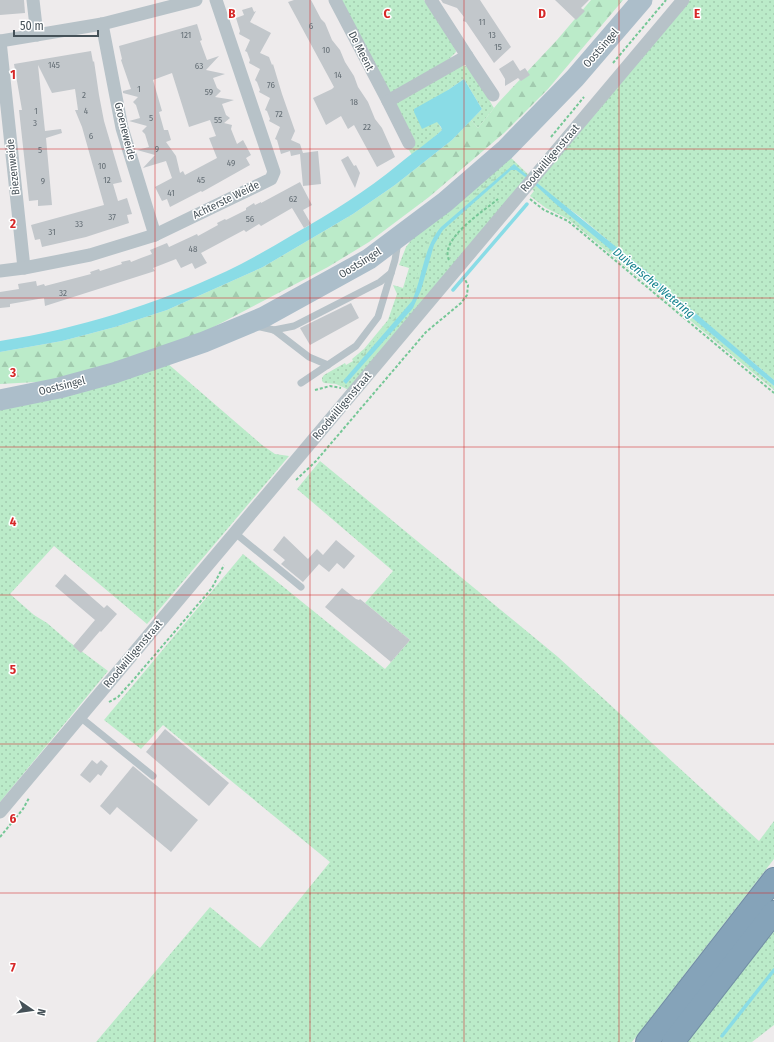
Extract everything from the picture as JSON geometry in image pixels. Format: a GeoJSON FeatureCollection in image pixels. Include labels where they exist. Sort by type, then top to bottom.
{"type":"FeatureCollection","features":[{"type":"Feature","properties":{"kind":"highway"},"geometry":{"type":"LineString","coordinates":[[647,1042],[774,879]]}},
{"type":"Feature","properties":{"kind":"highway"},"geometry":{"type":"LineString","coordinates":[[673,1042],[774,912]]}},
{"type":"Feature","properties":{"kind":"main road","name":"Oostsingel"},"geometry":{"type":"LineString","coordinates":[[0,400],[59,388],[114,373],[204,342],[250,324],[369,259],[450,198],[505,150],[570,84],[642,0]]}},
{"type":"Feature","properties":{"kind":"street"},"geometry":{"type":"LineString","coordinates":[[33,0],[37,35]]}},
{"type":"Feature","properties":{"kind":"street"},"geometry":{"type":"LineString","coordinates":[[0,41],[102,24],[196,0]]}},
{"type":"Feature","properties":{"kind":"street","name":"Achterste Weide"},"geometry":{"type":"LineString","coordinates":[[0,271],[24,268],[90,255],[155,235],[271,179],[274,172],[216,0]]}},
{"type":"Feature","properties":{"kind":"street","name":"De Meent"},"geometry":{"type":"LineString","coordinates":[[335,0],[409,143]]}},
{"type":"Feature","properties":{"kind":"street"},"geometry":{"type":"LineString","coordinates":[[431,0],[493,95]]}},
{"type":"Feature","properties":{"kind":"street","name":"Roodwilligenstraat"},"geometry":{"type":"LineString","coordinates":[[0,812],[683,0]]}},
{"type":"Feature","properties":{"kind":"street","name":"Groeneweide"},"geometry":{"type":"LineString","coordinates":[[102,24],[122,128],[155,235]]}},
{"type":"Feature","properties":{"kind":"street","name":"Biezenweide"},"geometry":{"type":"LineString","coordinates":[[0,41],[24,268]]}},
{"type":"Feature","properties":{"kind":"street"},"geometry":{"type":"LineString","coordinates":[[388,101],[467,56]]}},
{"type":"Feature","properties":{"kind":"lane"},"geometry":{"type":"LineString","coordinates":[[301,383],[356,346],[378,317],[391,273],[399,236]]}},
{"type":"Feature","properties":{"kind":"lane"},"geometry":{"type":"LineString","coordinates":[[274,330],[294,326],[380,282],[391,273]]}},
{"type":"Feature","properties":{"kind":"lane"},"geometry":{"type":"LineString","coordinates":[[250,324],[274,330],[309,357],[328,365]]}},
{"type":"Feature","properties":{"kind":"lane"},"geometry":{"type":"LineString","coordinates":[[235,533],[300,587]]}},
{"type":"Feature","properties":{"kind":"lane"},"geometry":{"type":"LineString","coordinates":[[80,717],[153,776]]}},
{"type":"Feature","properties":{"kind":"path"},"geometry":{"type":"LineString","coordinates":[[522,192],[544,210],[568,221],[774,393]]}},
{"type":"Feature","properties":{"kind":"green space"},"geometry":{"type":"Polygon","coordinates":[[[339,0],[424,0],[455,47],[456,52],[448,60],[390,93],[339,0]]]}},
{"type":"Feature","properties":{"kind":"green space"},"geometry":{"type":"Polygon","coordinates":[[[591,0],[623,0],[548,89],[504,133],[429,197],[369,242],[328,267],[183,343],[55,381],[0,384],[0,352],[62,341],[115,327],[167,310],[263,267],[353,214],[395,185],[452,140],[471,120],[478,128],[498,103],[557,40],[591,0]]]}},
{"type":"Feature","properties":{"kind":"green space"},"geometry":{"type":"Polygon","coordinates":[[[690,0],[774,0],[774,380],[579,216],[554,198],[536,182],[534,184],[774,386],[774,390],[568,219],[546,208],[530,196],[534,191],[530,187],[690,0]]]}},
{"type":"Feature","properties":{"kind":"green space"},"geometry":{"type":"Polygon","coordinates":[[[461,64],[475,76],[494,108],[478,128],[471,120],[482,109],[464,79],[448,90],[438,122],[442,130],[412,155],[407,147],[415,141],[394,101],[461,64]]]}},
{"type":"Feature","properties":{"kind":"green space"},"geometry":{"type":"Polygon","coordinates":[[[508,155],[531,177],[349,390],[336,384],[324,383],[322,378],[324,375],[345,363],[346,365],[353,361],[352,359],[364,349],[388,320],[397,294],[393,285],[403,288],[409,268],[399,265],[406,247],[413,238],[508,155]]]}},
{"type":"Feature","properties":{"kind":"green space"},"geometry":{"type":"Polygon","coordinates":[[[509,165],[512,165],[434,238],[416,296],[412,303],[344,382],[343,381],[351,368],[407,304],[412,293],[426,244],[432,232],[442,220],[509,165]]]}},
{"type":"Feature","properties":{"kind":"green space"},"geometry":{"type":"Polygon","coordinates":[[[167,363],[262,445],[275,454],[289,456],[147,624],[54,546],[10,594],[34,615],[47,623],[108,671],[0,802],[0,406],[167,363]]]}},
{"type":"Feature","properties":{"kind":"green space"},"geometry":{"type":"Polygon","coordinates":[[[320,461],[558,657],[759,841],[774,821],[774,859],[632,1042],[96,1042],[210,907],[260,948],[330,862],[163,725],[141,749],[104,720],[243,554],[385,669],[410,640],[365,603],[393,571],[297,489],[320,461]]]}},
{"type":"Feature","properties":{"kind":"green space"},"geometry":{"type":"Polygon","coordinates":[[[774,931],[774,1025],[752,1042],[687,1042],[774,931]]]}},
{"type":"Feature","properties":{"kind":"water"},"geometry":{"type":"Polygon","coordinates":[[[464,79],[482,109],[452,140],[395,185],[353,214],[263,267],[167,310],[115,327],[62,341],[0,352],[0,341],[58,330],[116,314],[200,283],[269,249],[348,201],[374,183],[442,130],[437,122],[422,129],[414,109],[448,90],[464,79]]]}},
{"type":"Feature","properties":{"kind":"water"},"geometry":{"type":"Polygon","coordinates":[[[514,164],[529,177],[528,179],[516,170],[511,170],[443,230],[434,245],[421,290],[413,308],[346,384],[343,381],[412,301],[430,244],[441,227],[514,164]]]}},
{"type":"Feature","properties":{"kind":"water","name":"Duivensche Wetering"},"geometry":{"type":"Polygon","coordinates":[[[536,182],[646,271],[774,380],[774,386],[557,205],[534,184],[536,182]]]}},
{"type":"Feature","properties":{"kind":"building"},"geometry":{"type":"Polygon","coordinates":[[[0,0],[24,0],[25,13],[0,15],[0,0]]]}},
{"type":"Feature","properties":{"kind":"building"},"geometry":{"type":"Polygon","coordinates":[[[294,0],[311,0],[321,19],[325,23],[332,40],[340,50],[345,62],[354,76],[358,87],[368,102],[375,119],[382,128],[395,157],[377,167],[354,125],[348,129],[341,116],[326,125],[313,98],[334,87],[288,2],[294,0]]]}},
{"type":"Feature","properties":{"kind":"building"},"geometry":{"type":"Polygon","coordinates":[[[441,0],[480,0],[511,47],[494,63],[466,22],[463,21],[464,17],[457,8],[443,3],[441,0]]]}},
{"type":"Feature","properties":{"kind":"building"},"geometry":{"type":"Polygon","coordinates":[[[555,0],[589,0],[581,8],[585,11],[576,20],[555,0]]]}},
{"type":"Feature","properties":{"kind":"building"},"geometry":{"type":"Polygon","coordinates":[[[252,7],[254,12],[256,11],[250,22],[271,33],[260,53],[269,57],[272,65],[273,64],[295,131],[291,140],[300,144],[303,153],[318,151],[321,184],[303,186],[300,154],[291,156],[290,151],[281,154],[277,140],[275,139],[280,127],[269,121],[270,119],[267,111],[265,110],[270,98],[259,92],[260,90],[255,80],[260,69],[249,63],[250,60],[247,52],[245,51],[250,40],[239,34],[240,31],[236,18],[244,15],[242,10],[252,7]]]}},
{"type":"Feature","properties":{"kind":"building"},"geometry":{"type":"Polygon","coordinates":[[[197,24],[202,40],[200,41],[207,60],[219,56],[206,70],[225,74],[213,78],[217,88],[221,91],[215,97],[234,100],[222,104],[226,115],[230,118],[224,123],[232,125],[231,129],[237,144],[243,140],[251,155],[246,158],[250,165],[202,192],[201,191],[170,207],[167,199],[162,201],[155,187],[172,178],[166,161],[143,168],[155,155],[137,150],[149,147],[145,134],[142,131],[147,126],[129,121],[140,118],[136,105],[133,102],[138,97],[123,93],[123,91],[131,89],[121,60],[119,46],[197,24]],[[172,73],[153,80],[162,111],[159,112],[164,130],[168,130],[171,140],[166,142],[176,156],[180,173],[183,171],[185,175],[217,158],[209,138],[216,136],[210,120],[189,127],[172,73]]]}},
{"type":"Feature","properties":{"kind":"building"},"geometry":{"type":"Polygon","coordinates":[[[91,51],[104,121],[122,182],[113,184],[118,201],[127,198],[132,214],[127,215],[129,223],[86,237],[42,247],[40,239],[35,240],[31,225],[104,205],[82,127],[75,110],[78,110],[75,89],[52,93],[38,65],[45,131],[61,129],[62,133],[46,138],[52,205],[38,206],[38,200],[29,201],[19,110],[22,110],[14,64],[91,51]]]}},
{"type":"Feature","properties":{"kind":"building"},"geometry":{"type":"Polygon","coordinates":[[[513,60],[520,71],[525,68],[530,75],[521,81],[518,78],[505,86],[505,79],[499,69],[513,60]]]}},
{"type":"Feature","properties":{"kind":"building"},"geometry":{"type":"Polygon","coordinates":[[[348,156],[354,166],[356,165],[360,173],[355,188],[341,160],[348,156]]]}},
{"type":"Feature","properties":{"kind":"building"},"geometry":{"type":"Polygon","coordinates":[[[300,182],[312,205],[303,210],[311,224],[304,228],[292,208],[261,226],[259,224],[246,232],[244,230],[201,253],[207,263],[195,269],[192,263],[181,268],[176,259],[153,268],[155,271],[45,306],[44,298],[10,304],[10,307],[0,308],[0,292],[19,289],[18,284],[36,281],[37,286],[44,284],[45,286],[91,274],[90,272],[99,269],[100,271],[122,264],[121,262],[130,260],[131,262],[152,254],[150,250],[167,243],[169,247],[197,234],[198,236],[218,225],[217,223],[246,210],[246,208],[254,203],[255,205],[261,203],[300,182]]]}},
{"type":"Feature","properties":{"kind":"building"},"geometry":{"type":"Polygon","coordinates":[[[351,303],[359,318],[310,345],[300,328],[351,303]]]}},
{"type":"Feature","properties":{"kind":"building"},"geometry":{"type":"Polygon","coordinates":[[[284,536],[308,559],[317,549],[323,555],[336,540],[355,556],[344,569],[337,563],[329,572],[319,564],[303,582],[281,564],[285,560],[273,550],[284,536]]]}},
{"type":"Feature","properties":{"kind":"building"},"geometry":{"type":"Polygon","coordinates":[[[65,574],[104,608],[107,605],[117,614],[81,653],[73,646],[95,620],[55,586],[65,574]]]}},
{"type":"Feature","properties":{"kind":"building"},"geometry":{"type":"Polygon","coordinates":[[[342,588],[356,599],[360,599],[410,640],[391,662],[325,607],[342,588]]]}},
{"type":"Feature","properties":{"kind":"building"},"geometry":{"type":"Polygon","coordinates":[[[165,729],[229,783],[209,806],[146,752],[165,729]]]}},
{"type":"Feature","properties":{"kind":"building"},"geometry":{"type":"Polygon","coordinates":[[[92,760],[97,764],[101,760],[108,766],[101,776],[98,774],[90,783],[80,775],[92,760]]]}},
{"type":"Feature","properties":{"kind":"building"},"geometry":{"type":"Polygon","coordinates":[[[133,766],[198,820],[171,852],[117,807],[110,815],[100,806],[133,766]]]}},
{"type":"Feature","properties":{"kind":"waterway"},"geometry":{"type":"LineString","coordinates":[[453,290],[527,204]]}},
{"type":"Feature","properties":{"kind":"waterway"},"geometry":{"type":"LineString","coordinates":[[722,1036],[774,970]]}}]}
